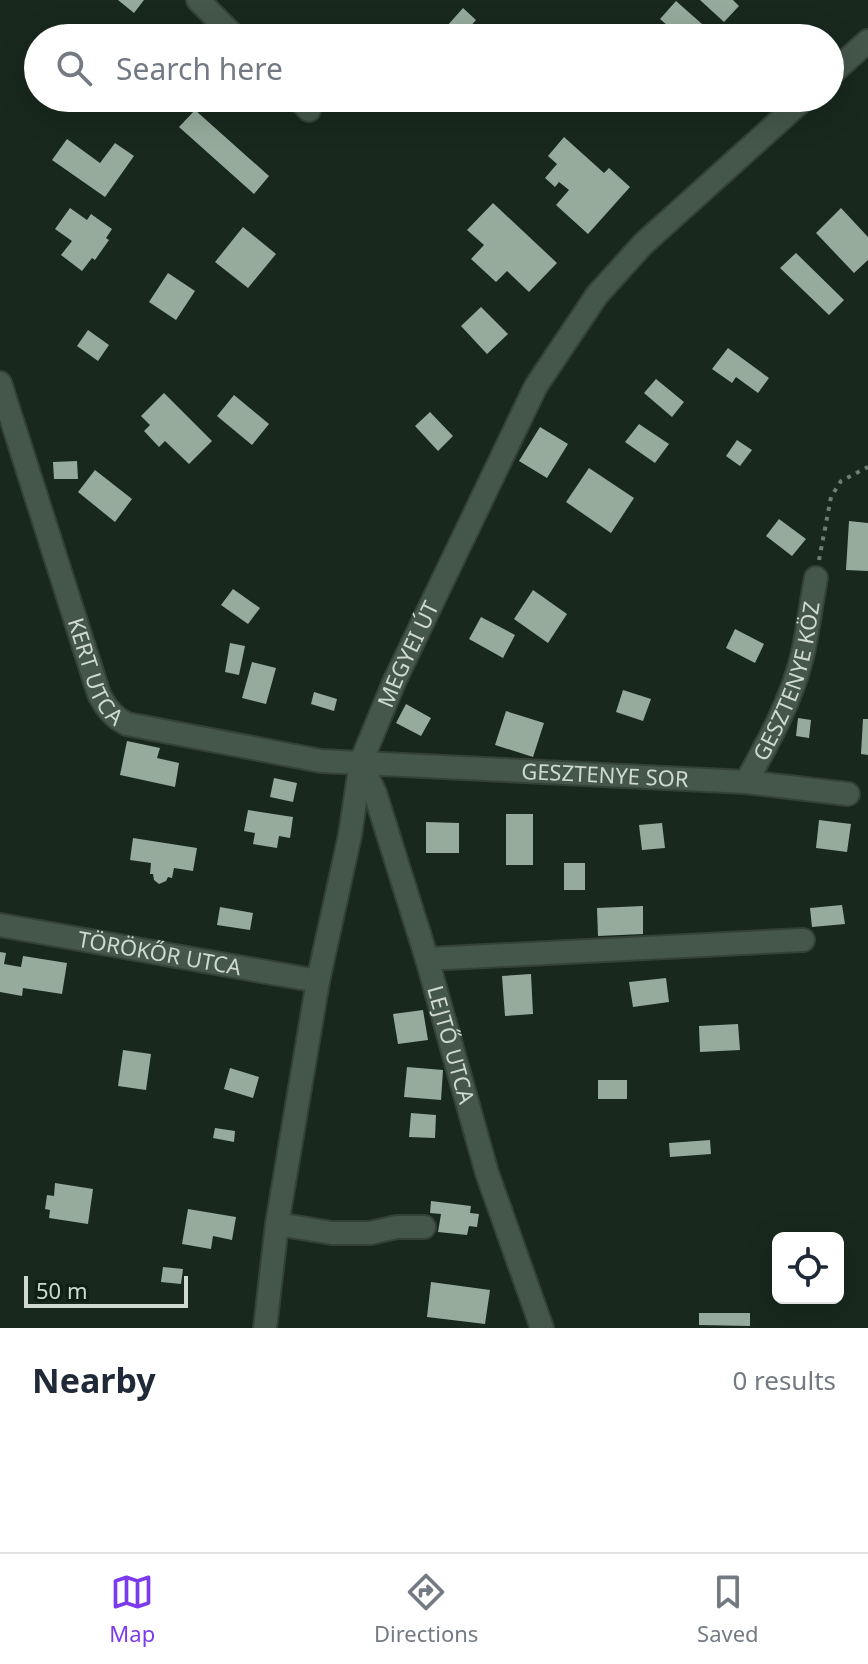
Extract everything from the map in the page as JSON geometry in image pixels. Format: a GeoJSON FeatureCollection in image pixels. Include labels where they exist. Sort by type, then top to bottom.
{"type":"FeatureCollection","features":[{"type":"Feature","properties":{"kind":"street"},"geometry":{"type":"LineString","coordinates":[[198,0],[222,24]]}},
{"type":"Feature","properties":{"kind":"street"},"geometry":{"type":"LineString","coordinates":[[844,62],[868,41]]}},
{"type":"Feature","properties":{"kind":"street","name":"MEGYEI ÚT"},"geometry":{"type":"LineString","coordinates":[[265,1328],[277,1224],[318,981],[350,835],[361,762],[395,680],[536,386],[597,295],[643,244],[789,112]]}},
{"type":"Feature","properties":{"kind":"street","name":"KERT UTCA"},"geometry":{"type":"LineString","coordinates":[[0,383],[99,694],[113,715],[127,724],[152,730],[321,761],[361,762]]}},
{"type":"Feature","properties":{"kind":"street","name":"GESZTENYE KÖZ"},"geometry":{"type":"LineString","coordinates":[[746,782],[765,749],[797,672],[816,578]]}},
{"type":"Feature","properties":{"kind":"street","name":"GESZTENYE SOR"},"geometry":{"type":"LineString","coordinates":[[361,762],[746,782],[848,794]]}},
{"type":"Feature","properties":{"kind":"street","name":"LEJTŐ UTCA"},"geometry":{"type":"LineString","coordinates":[[361,762],[375,793],[427,959],[487,1173],[542,1328]]}},
{"type":"Feature","properties":{"kind":"street","name":"TÖRÖKŐR UTCA"},"geometry":{"type":"LineString","coordinates":[[0,925],[318,981]]}},
{"type":"Feature","properties":{"kind":"street"},"geometry":{"type":"LineString","coordinates":[[427,959],[803,940]]}},
{"type":"Feature","properties":{"kind":"street"},"geometry":{"type":"LineString","coordinates":[[277,1224],[332,1233],[370,1233],[397,1227],[424,1227]]}},
{"type":"Feature","properties":{"kind":"path"},"geometry":{"type":"LineString","coordinates":[[816,578],[831,497],[841,481],[868,467]]}},
{"type":"Feature","properties":{"kind":"building"},"geometry":{"type":"Polygon","coordinates":[[[118,0],[144,0],[134,13],[118,0]]]}},
{"type":"Feature","properties":{"kind":"building"},"geometry":{"type":"Polygon","coordinates":[[[700,0],[733,0],[739,6],[724,22],[700,0]]]}},
{"type":"Feature","properties":{"kind":"building"},"geometry":{"type":"Polygon","coordinates":[[[676,1],[702,24],[666,24],[660,19],[676,1]]]}},
{"type":"Feature","properties":{"kind":"building"},"geometry":{"type":"Polygon","coordinates":[[[463,8],[476,20],[472,24],[449,24],[463,8]]]}},
{"type":"Feature","properties":{"kind":"building"},"geometry":{"type":"Polygon","coordinates":[[[193,112],[197,112],[269,176],[254,194],[179,127],[193,112]]]}},
{"type":"Feature","properties":{"kind":"building"},"geometry":{"type":"Polygon","coordinates":[[[564,137],[604,173],[609,168],[630,187],[588,234],[556,205],[569,190],[559,182],[555,187],[545,178],[557,164],[548,156],[564,137]]]}},
{"type":"Feature","properties":{"kind":"building"},"geometry":{"type":"Polygon","coordinates":[[[67,139],[100,163],[115,143],[134,156],[105,197],[52,160],[67,139]]]}},
{"type":"Feature","properties":{"kind":"building"},"geometry":{"type":"Polygon","coordinates":[[[493,203],[557,263],[529,292],[507,271],[496,282],[471,259],[484,245],[467,230],[493,203]]]}},
{"type":"Feature","properties":{"kind":"building"},"geometry":{"type":"Polygon","coordinates":[[[70,208],[87,220],[91,214],[112,229],[106,238],[109,240],[95,260],[92,258],[82,271],[61,255],[72,241],[55,229],[70,208]]]}},
{"type":"Feature","properties":{"kind":"building"},"geometry":{"type":"Polygon","coordinates":[[[841,208],[868,237],[868,260],[854,273],[816,233],[841,208]]]}},
{"type":"Feature","properties":{"kind":"building"},"geometry":{"type":"Polygon","coordinates":[[[243,227],[276,254],[248,288],[215,262],[243,227]]]}},
{"type":"Feature","properties":{"kind":"building"},"geometry":{"type":"Polygon","coordinates":[[[796,253],[844,300],[829,315],[780,268],[796,253]]]}},
{"type":"Feature","properties":{"kind":"building"},"geometry":{"type":"Polygon","coordinates":[[[168,273],[195,291],[176,320],[149,302],[168,273]]]}},
{"type":"Feature","properties":{"kind":"building"},"geometry":{"type":"Polygon","coordinates":[[[481,307],[508,334],[487,354],[461,326],[481,307]]]}},
{"type":"Feature","properties":{"kind":"building"},"geometry":{"type":"Polygon","coordinates":[[[88,330],[109,345],[98,361],[77,346],[88,330]]]}},
{"type":"Feature","properties":{"kind":"building"},"geometry":{"type":"Polygon","coordinates":[[[728,348],[769,378],[758,393],[736,377],[732,383],[712,369],[728,348]]]}},
{"type":"Feature","properties":{"kind":"building"},"geometry":{"type":"Polygon","coordinates":[[[656,379],[684,402],[672,417],[644,393],[656,379]]]}},
{"type":"Feature","properties":{"kind":"building"},"geometry":{"type":"Polygon","coordinates":[[[164,393],[212,441],[189,464],[165,441],[159,447],[144,431],[150,425],[141,416],[164,393]]]}},
{"type":"Feature","properties":{"kind":"building"},"geometry":{"type":"Polygon","coordinates":[[[234,395],[269,424],[252,445],[217,416],[234,395]]]}},
{"type":"Feature","properties":{"kind":"building"},"geometry":{"type":"Polygon","coordinates":[[[430,412],[453,436],[438,451],[415,426],[430,412]]]}},
{"type":"Feature","properties":{"kind":"building"},"geometry":{"type":"Polygon","coordinates":[[[639,424],[669,444],[655,463],[625,442],[639,424]]]}},
{"type":"Feature","properties":{"kind":"building"},"geometry":{"type":"Polygon","coordinates":[[[540,427],[568,444],[547,478],[519,461],[540,427]]]}},
{"type":"Feature","properties":{"kind":"building"},"geometry":{"type":"Polygon","coordinates":[[[737,440],[752,450],[740,466],[726,456],[737,440]]]}},
{"type":"Feature","properties":{"kind":"building"},"geometry":{"type":"Polygon","coordinates":[[[77,461],[78,479],[54,479],[53,462],[77,461]]]}},
{"type":"Feature","properties":{"kind":"building"},"geometry":{"type":"Polygon","coordinates":[[[589,468],[634,498],[611,533],[566,502],[589,468]]]}},
{"type":"Feature","properties":{"kind":"building"},"geometry":{"type":"Polygon","coordinates":[[[95,470],[132,499],[115,522],[78,492],[95,470]]]}},
{"type":"Feature","properties":{"kind":"building"},"geometry":{"type":"Polygon","coordinates":[[[779,519],[806,539],[792,556],[766,536],[779,519]]]}},
{"type":"Feature","properties":{"kind":"building"},"geometry":{"type":"Polygon","coordinates":[[[849,521],[868,523],[868,571],[846,570],[849,521]]]}},
{"type":"Feature","properties":{"kind":"building"},"geometry":{"type":"Polygon","coordinates":[[[233,589],[260,608],[248,624],[221,605],[233,589]]]}},
{"type":"Feature","properties":{"kind":"building"},"geometry":{"type":"Polygon","coordinates":[[[533,590],[567,614],[548,643],[514,619],[533,590]]]}},
{"type":"Feature","properties":{"kind":"building"},"geometry":{"type":"Polygon","coordinates":[[[481,617],[515,635],[503,658],[469,639],[481,617]]]}},
{"type":"Feature","properties":{"kind":"building"},"geometry":{"type":"Polygon","coordinates":[[[735,629],[764,644],[755,663],[726,648],[735,629]]]}},
{"type":"Feature","properties":{"kind":"building"},"geometry":{"type":"Polygon","coordinates":[[[230,643],[245,646],[239,675],[225,672],[230,643]]]}},
{"type":"Feature","properties":{"kind":"building"},"geometry":{"type":"Polygon","coordinates":[[[252,662],[276,668],[266,704],[242,698],[252,662]]]}},
{"type":"Feature","properties":{"kind":"building"},"geometry":{"type":"Polygon","coordinates":[[[623,690],[651,699],[643,721],[616,712],[623,690]]]}},
{"type":"Feature","properties":{"kind":"building"},"geometry":{"type":"Polygon","coordinates":[[[314,692],[337,699],[334,711],[311,704],[314,692]]]}},
{"type":"Feature","properties":{"kind":"building"},"geometry":{"type":"Polygon","coordinates":[[[406,704],[431,718],[421,736],[396,723],[406,704]]]}},
{"type":"Feature","properties":{"kind":"building"},"geometry":{"type":"Polygon","coordinates":[[[506,711],[544,723],[533,757],[495,745],[506,711]]]}},
{"type":"Feature","properties":{"kind":"building"},"geometry":{"type":"Polygon","coordinates":[[[798,718],[811,720],[809,738],[796,736],[798,718]]]}},
{"type":"Feature","properties":{"kind":"building"},"geometry":{"type":"Polygon","coordinates":[[[863,719],[868,719],[868,755],[861,754],[863,719]]]}},
{"type":"Feature","properties":{"kind":"building"},"geometry":{"type":"Polygon","coordinates":[[[127,741],[160,748],[157,758],[179,763],[175,787],[120,775],[127,741]]]}},
{"type":"Feature","properties":{"kind":"building"},"geometry":{"type":"Polygon","coordinates":[[[274,778],[297,783],[293,802],[270,797],[274,778]]]}},
{"type":"Feature","properties":{"kind":"building"},"geometry":{"type":"Polygon","coordinates":[[[248,810],[293,817],[290,838],[279,836],[277,848],[253,844],[255,833],[244,831],[248,810]]]}},
{"type":"Feature","properties":{"kind":"building"},"geometry":{"type":"Polygon","coordinates":[[[506,814],[533,814],[533,865],[506,865],[506,814]]]}},
{"type":"Feature","properties":{"kind":"building"},"geometry":{"type":"Polygon","coordinates":[[[819,820],[851,824],[847,852],[816,848],[819,820]]]}},
{"type":"Feature","properties":{"kind":"building"},"geometry":{"type":"Polygon","coordinates":[[[426,822],[459,823],[459,853],[426,853],[426,822]]]}},
{"type":"Feature","properties":{"kind":"building"},"geometry":{"type":"Polygon","coordinates":[[[662,823],[665,848],[642,850],[639,825],[662,823]]]}},
{"type":"Feature","properties":{"kind":"building"},"geometry":{"type":"Polygon","coordinates":[[[133,838],[197,848],[193,871],[174,868],[172,878],[168,877],[159,884],[150,874],[151,863],[130,860],[133,838]]]}},
{"type":"Feature","properties":{"kind":"building"},"geometry":{"type":"Polygon","coordinates":[[[564,863],[585,863],[585,890],[564,890],[564,863]]]}},
{"type":"Feature","properties":{"kind":"building"},"geometry":{"type":"Polygon","coordinates":[[[842,905],[845,924],[812,927],[810,908],[842,905]]]}},
{"type":"Feature","properties":{"kind":"building"},"geometry":{"type":"Polygon","coordinates":[[[643,906],[643,934],[598,936],[597,908],[643,906]]]}},
{"type":"Feature","properties":{"kind":"building"},"geometry":{"type":"Polygon","coordinates":[[[220,907],[253,913],[250,930],[217,925],[220,907]]]}},
{"type":"Feature","properties":{"kind":"building"},"geometry":{"type":"Polygon","coordinates":[[[0,952],[6,953],[4,964],[21,967],[23,956],[67,963],[62,994],[23,988],[22,996],[0,992],[0,952]]]}},
{"type":"Feature","properties":{"kind":"building"},"geometry":{"type":"Polygon","coordinates":[[[531,974],[533,1014],[505,1016],[502,976],[531,974]]]}},
{"type":"Feature","properties":{"kind":"building"},"geometry":{"type":"Polygon","coordinates":[[[666,978],[669,1002],[633,1007],[629,982],[666,978]]]}},
{"type":"Feature","properties":{"kind":"building"},"geometry":{"type":"Polygon","coordinates":[[[423,1010],[428,1040],[398,1044],[393,1014],[423,1010]]]}},
{"type":"Feature","properties":{"kind":"building"},"geometry":{"type":"Polygon","coordinates":[[[738,1024],[740,1050],[700,1052],[699,1026],[738,1024]]]}},
{"type":"Feature","properties":{"kind":"building"},"geometry":{"type":"Polygon","coordinates":[[[123,1050],[151,1054],[146,1090],[118,1086],[123,1050]]]}},
{"type":"Feature","properties":{"kind":"building"},"geometry":{"type":"Polygon","coordinates":[[[407,1067],[443,1070],[441,1100],[404,1097],[407,1067]]]}},
{"type":"Feature","properties":{"kind":"building"},"geometry":{"type":"Polygon","coordinates":[[[230,1068],[259,1077],[253,1098],[224,1089],[230,1068]]]}},
{"type":"Feature","properties":{"kind":"building"},"geometry":{"type":"Polygon","coordinates":[[[598,1080],[627,1080],[627,1099],[598,1099],[598,1080]]]}},
{"type":"Feature","properties":{"kind":"building"},"geometry":{"type":"Polygon","coordinates":[[[411,1113],[436,1115],[435,1138],[409,1137],[411,1113]]]}},
{"type":"Feature","properties":{"kind":"building"},"geometry":{"type":"Polygon","coordinates":[[[215,1128],[235,1131],[234,1142],[213,1138],[215,1128]]]}},
{"type":"Feature","properties":{"kind":"building"},"geometry":{"type":"Polygon","coordinates":[[[710,1140],[711,1154],[670,1157],[669,1143],[710,1140]]]}},
{"type":"Feature","properties":{"kind":"building"},"geometry":{"type":"Polygon","coordinates":[[[55,1183],[93,1189],[88,1224],[49,1218],[50,1210],[45,1209],[47,1195],[54,1196],[55,1183]]]}},
{"type":"Feature","properties":{"kind":"building"},"geometry":{"type":"Polygon","coordinates":[[[431,1201],[471,1206],[470,1213],[479,1214],[477,1227],[469,1226],[467,1235],[438,1232],[441,1214],[430,1213],[431,1201]]]}},
{"type":"Feature","properties":{"kind":"building"},"geometry":{"type":"Polygon","coordinates":[[[188,1209],[236,1217],[232,1240],[213,1236],[211,1249],[182,1244],[188,1209]]]}},
{"type":"Feature","properties":{"kind":"building"},"geometry":{"type":"Polygon","coordinates":[[[163,1267],[183,1269],[181,1284],[161,1282],[163,1267]]]}},
{"type":"Feature","properties":{"kind":"building"},"geometry":{"type":"Polygon","coordinates":[[[431,1282],[490,1290],[485,1324],[427,1317],[431,1282]]]}},
{"type":"Feature","properties":{"kind":"building"},"geometry":{"type":"Polygon","coordinates":[[[699,1313],[750,1313],[750,1326],[699,1325],[699,1313]]]}}]}
